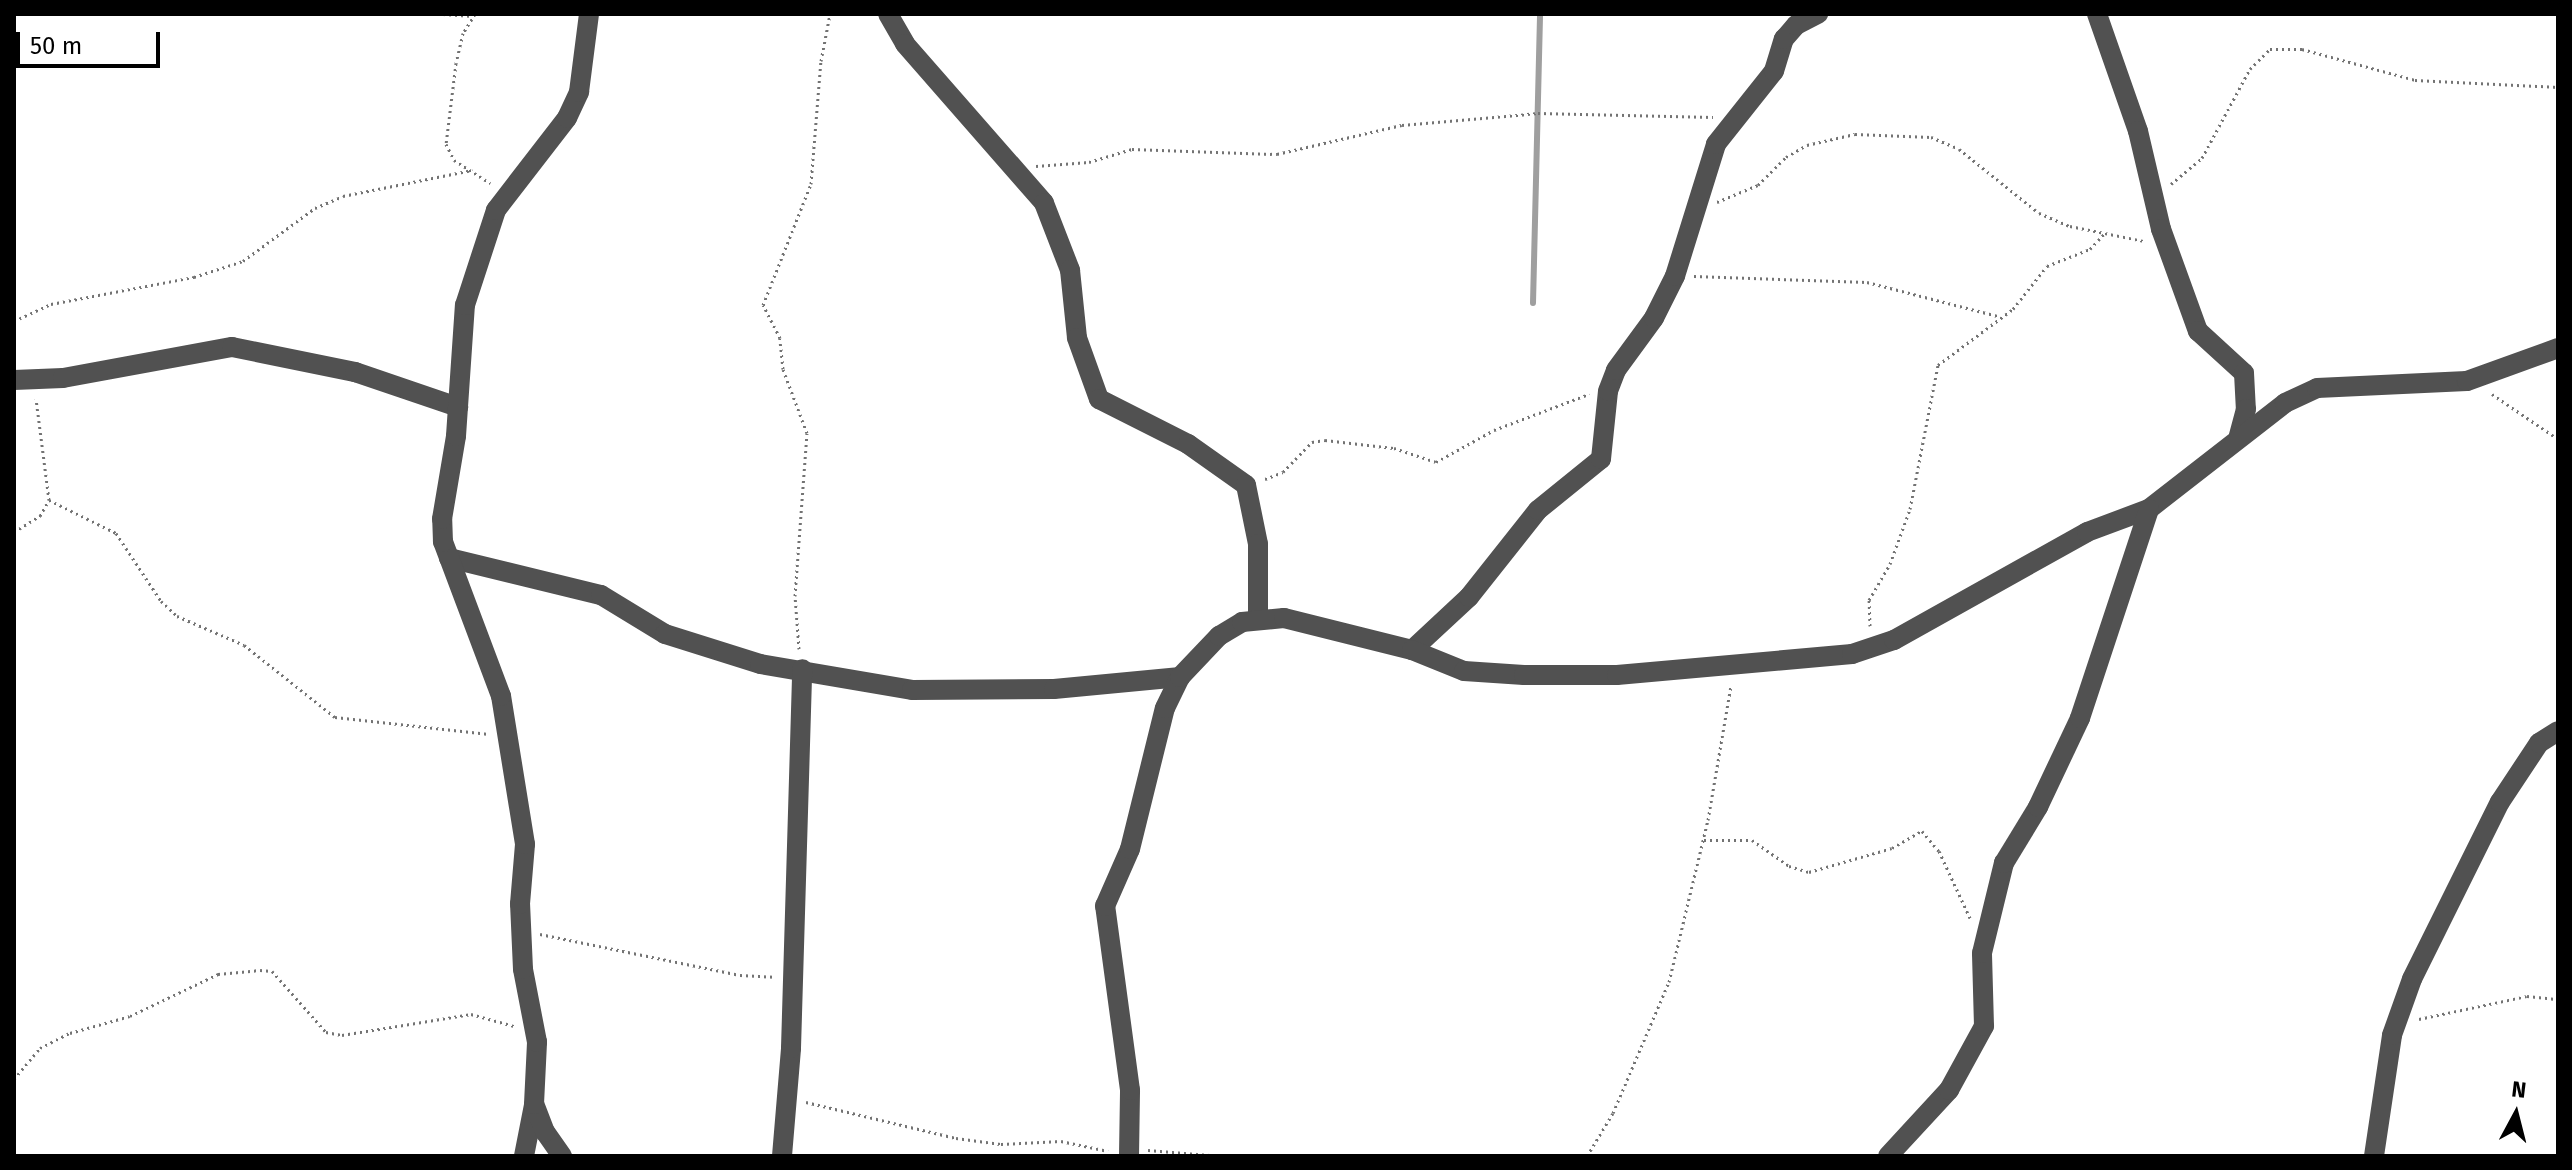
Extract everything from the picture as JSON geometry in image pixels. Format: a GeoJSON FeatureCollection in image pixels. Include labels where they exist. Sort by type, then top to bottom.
{"type":"FeatureCollection","features":[{"type":"Feature","properties":{"kind":"street"},"geometry":{"type":"LineString","coordinates":[[524,1156],[534,1104],[537,1042],[521,931],[525,844],[501,696],[449,558],[442,519],[458,407],[465,305],[496,210],[567,118],[579,92],[589,14]]}},
{"type":"Feature","properties":{"kind":"street"},"geometry":{"type":"LineString","coordinates":[[888,14],[905,44],[1020,170],[1059,233],[1070,270],[1077,338],[1099,399],[1188,444],[1246,485],[1258,544],[1258,618]]}},
{"type":"Feature","properties":{"kind":"street"},"geometry":{"type":"LineString","coordinates":[[1412,650],[1461,606],[1538,510],[1601,459],[1608,391],[1675,276],[1692,210],[1716,144],[1774,71],[1784,39],[1796,25],[1818,14]]}},
{"type":"Feature","properties":{"kind":"street"},"geometry":{"type":"LineString","coordinates":[[2097,14],[2198,331],[2244,373],[2246,409],[2239,436]]}},
{"type":"Feature","properties":{"kind":"street"},"geometry":{"type":"LineString","coordinates":[[24,379],[141,366],[232,347],[355,372],[458,407]]}},
{"type":"Feature","properties":{"kind":"street"},"geometry":{"type":"LineString","coordinates":[[1130,1153],[1105,906],[1130,849],[1165,708],[1180,677],[1219,636],[1258,618],[1284,618],[1412,650],[1464,671],[1524,675],[1617,675],[1852,654],[1872,648],[1954,609],[2087,532],[2149,509],[2192,480],[2239,436],[2285,403],[2317,388],[2467,381],[2558,348]]}},
{"type":"Feature","properties":{"kind":"street"},"geometry":{"type":"LineString","coordinates":[[1888,1156],[1949,1090],[1984,1026],[1982,953],[2004,863],[2038,807],[2080,718],[2149,509]]}},
{"type":"Feature","properties":{"kind":"street"},"geometry":{"type":"LineString","coordinates":[[449,558],[566,583],[601,595],[665,634],[760,664],[912,690],[1054,689],[1180,677]]}},
{"type":"Feature","properties":{"kind":"street"},"geometry":{"type":"LineString","coordinates":[[782,1156],[802,669]]}},
{"type":"Feature","properties":{"kind":"street"},"geometry":{"type":"LineString","coordinates":[[2374,1156],[2392,1035],[2412,979],[2500,802],[2539,743],[2558,731]]}},
{"type":"Feature","properties":{"kind":"street"},"geometry":{"type":"LineString","coordinates":[[534,1104],[545,1132],[562,1156]]}},
{"type":"Feature","properties":{"kind":"path"},"geometry":{"type":"LineString","coordinates":[[443,14],[474,15],[463,33],[446,117],[446,144],[454,160],[508,196]]}},
{"type":"Feature","properties":{"kind":"path"},"geometry":{"type":"LineString","coordinates":[[802,669],[795,596],[807,433],[783,369],[780,338],[763,305],[811,184],[821,61],[830,14]]}},
{"type":"Feature","properties":{"kind":"path"},"geometry":{"type":"LineString","coordinates":[[2157,204],[2202,158],[2250,69],[2270,49],[2302,49],[2415,80],[2558,87]]}},
{"type":"Feature","properties":{"kind":"path"},"geometry":{"type":"LineString","coordinates":[[1020,170],[1057,161],[1089,162],[1132,149],[1277,154],[1402,125],[1538,113],[1701,116],[1730,125]]}},
{"type":"Feature","properties":{"kind":"path"},"geometry":{"type":"LineString","coordinates":[[1692,210],[1758,185],[1786,157],[1807,145],[1855,134],[1931,137],[1959,149],[2039,213],[2070,226],[2125,233],[2173,254]]}},
{"type":"Feature","properties":{"kind":"path"},"geometry":{"type":"LineString","coordinates":[[14,321],[51,304],[194,277],[243,261],[315,208],[343,196],[472,170]]}},
{"type":"Feature","properties":{"kind":"path"},"geometry":{"type":"LineString","coordinates":[[1872,648],[1869,600],[1890,564],[1910,509],[1938,365],[2001,318],[2047,266],[2090,249],[2106,232]]}},
{"type":"Feature","properties":{"kind":"path"},"geometry":{"type":"LineString","coordinates":[[1675,276],[1867,282],[2001,318]]}},
{"type":"Feature","properties":{"kind":"path"},"geometry":{"type":"LineString","coordinates":[[14,532],[40,516],[49,500],[24,379]]}},
{"type":"Feature","properties":{"kind":"path"},"geometry":{"type":"LineString","coordinates":[[2467,381],[2558,439]]}},
{"type":"Feature","properties":{"kind":"path"},"geometry":{"type":"LineString","coordinates":[[1246,485],[1283,472],[1304,447],[1325,440],[1394,448],[1436,462],[1494,430],[1578,396],[1608,391]]}},
{"type":"Feature","properties":{"kind":"path"},"geometry":{"type":"LineString","coordinates":[[49,500],[116,533],[161,601],[177,616],[244,645],[335,717],[458,728],[508,740]]}},
{"type":"Feature","properties":{"kind":"path"},"geometry":{"type":"LineString","coordinates":[[1587,1156],[1613,1113],[1669,982],[1704,840],[1728,691],[1743,664]]}},
{"type":"Feature","properties":{"kind":"path"},"geometry":{"type":"LineString","coordinates":[[1704,840],[1752,840],[1789,866],[1809,872],[1892,848],[1922,831],[1945,862],[1982,953]]}},
{"type":"Feature","properties":{"kind":"path"},"geometry":{"type":"LineString","coordinates":[[521,931],[740,975],[791,975]]}},
{"type":"Feature","properties":{"kind":"path"},"geometry":{"type":"LineString","coordinates":[[14,1079],[40,1048],[70,1033],[130,1016],[218,974],[260,970],[272,971],[326,1032],[342,1035],[471,1014],[513,1025],[537,1042]]}},
{"type":"Feature","properties":{"kind":"path"},"geometry":{"type":"LineString","coordinates":[[2392,1035],[2414,1021],[2504,999],[2558,999]]}},
{"type":"Feature","properties":{"kind":"path"},"geometry":{"type":"LineString","coordinates":[[786,1098],[956,1138],[1012,1144],[1061,1141],[1130,1153],[1222,1156]]}},
{"type":"Feature","properties":{"kind":"waterway"},"geometry":{"type":"LineString","coordinates":[[1533,303],[1540,14]]}}]}
